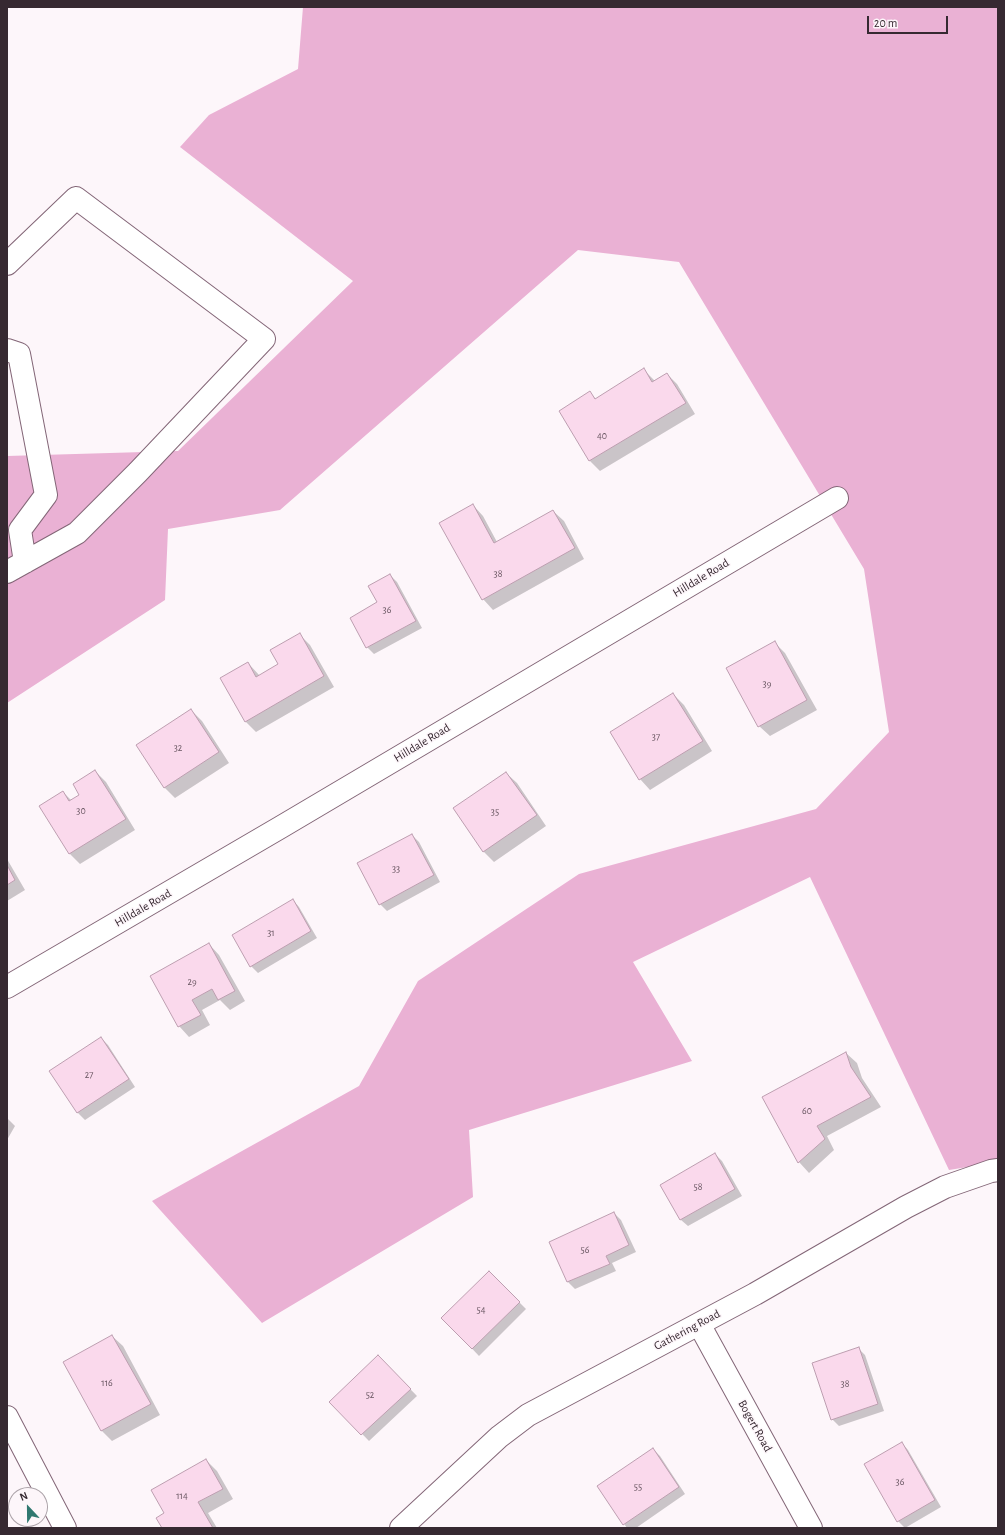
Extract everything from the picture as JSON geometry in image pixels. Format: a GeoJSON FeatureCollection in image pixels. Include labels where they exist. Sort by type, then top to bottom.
{"type":"FeatureCollection","features":[{"type":"Feature","properties":{"kind":"street"},"geometry":{"type":"LineString","coordinates":[[7,264],[76,198],[264,339],[138,472],[77,533],[16,567],[14,527],[46,496],[19,354],[7,350]]}},
{"type":"Feature","properties":{"kind":"street","name":"Hilldale Road"},"geometry":{"type":"LineString","coordinates":[[7,987],[281,827],[837,498]]}},
{"type":"Feature","properties":{"kind":"street","name":"Gathering Road"},"geometry":{"type":"LineString","coordinates":[[401,1528],[499,1437],[528,1415],[755,1294],[906,1207],[951,1185],[998,1170]]}},
{"type":"Feature","properties":{"kind":"street","name":"Bogert Road"},"geometry":{"type":"LineString","coordinates":[[699,1324],[811,1528]]}},
{"type":"Feature","properties":{"kind":"street"},"geometry":{"type":"LineString","coordinates":[[7,1417],[65,1528]]}},
{"type":"Feature","properties":{"kind":"shaded area"},"geometry":{"type":"Polygon","coordinates":[[[303,7],[998,7],[998,1162],[949,1170],[810,877],[633,962],[692,1061],[469,1130],[473,1197],[262,1323],[152,1201],[359,1086],[418,981],[579,874],[816,809],[889,732],[864,569],[679,262],[578,250],[280,510],[168,529],[165,600],[7,703],[7,456],[178,451],[353,281],[180,147],[209,115],[298,69],[303,7]]]}},
{"type":"Feature","properties":{"kind":"building"},"geometry":{"type":"Polygon","coordinates":[[[644,368],[652,382],[667,373],[686,403],[589,461],[559,411],[590,391],[595,399],[644,368]]]}},
{"type":"Feature","properties":{"kind":"building"},"geometry":{"type":"Polygon","coordinates":[[[473,504],[494,543],[553,510],[575,548],[482,600],[439,523],[473,504]]]}},
{"type":"Feature","properties":{"kind":"building"},"geometry":{"type":"Polygon","coordinates":[[[390,574],[416,621],[366,648],[350,618],[377,602],[368,586],[390,574]]]}},
{"type":"Feature","properties":{"kind":"building"},"geometry":{"type":"Polygon","coordinates":[[[300,633],[324,676],[245,722],[220,678],[248,662],[256,677],[278,664],[270,650],[300,633]]]}},
{"type":"Feature","properties":{"kind":"building"},"geometry":{"type":"Polygon","coordinates":[[[775,641],[807,700],[758,727],[726,668],[775,641]]]}},
{"type":"Feature","properties":{"kind":"building"},"geometry":{"type":"Polygon","coordinates":[[[673,693],[703,741],[639,780],[610,732],[673,693]]]}},
{"type":"Feature","properties":{"kind":"building"},"geometry":{"type":"Polygon","coordinates":[[[191,709],[219,752],[164,788],[136,745],[191,709]]]}},
{"type":"Feature","properties":{"kind":"building"},"geometry":{"type":"Polygon","coordinates":[[[95,770],[126,819],[69,854],[39,806],[63,791],[69,801],[79,795],[73,784],[95,770]]]}},
{"type":"Feature","properties":{"kind":"building"},"geometry":{"type":"Polygon","coordinates":[[[506,772],[537,815],[483,852],[453,808],[506,772]]]}},
{"type":"Feature","properties":{"kind":"building"},"geometry":{"type":"Polygon","coordinates":[[[412,834],[434,875],[379,905],[357,863],[412,834]]]}},
{"type":"Feature","properties":{"kind":"building"},"geometry":{"type":"Polygon","coordinates":[[[7,865],[15,880],[7,885],[7,865]]]}},
{"type":"Feature","properties":{"kind":"building"},"geometry":{"type":"Polygon","coordinates":[[[293,899],[311,931],[250,967],[232,935],[293,899]]]}},
{"type":"Feature","properties":{"kind":"building"},"geometry":{"type":"Polygon","coordinates":[[[209,943],[235,991],[218,1000],[212,989],[192,1000],[201,1015],[178,1027],[150,976],[209,943]]]}},
{"type":"Feature","properties":{"kind":"building"},"geometry":{"type":"Polygon","coordinates":[[[101,1037],[129,1079],[77,1113],[49,1071],[101,1037]]]}},
{"type":"Feature","properties":{"kind":"building"},"geometry":{"type":"Polygon","coordinates":[[[846,1052],[851,1067],[871,1097],[817,1126],[825,1139],[798,1163],[762,1097],[846,1052]]]}},
{"type":"Feature","properties":{"kind":"building"},"geometry":{"type":"Polygon","coordinates":[[[715,1153],[735,1189],[680,1220],[660,1185],[715,1153]]]}},
{"type":"Feature","properties":{"kind":"building"},"geometry":{"type":"Polygon","coordinates":[[[614,1212],[629,1245],[606,1256],[610,1264],[567,1282],[549,1242],[614,1212]]]}},
{"type":"Feature","properties":{"kind":"building"},"geometry":{"type":"Polygon","coordinates":[[[489,1271],[520,1302],[472,1349],[441,1318],[489,1271]]]}},
{"type":"Feature","properties":{"kind":"building"},"geometry":{"type":"Polygon","coordinates":[[[112,1335],[151,1404],[101,1431],[63,1362],[112,1335]]]}},
{"type":"Feature","properties":{"kind":"building"},"geometry":{"type":"Polygon","coordinates":[[[859,1347],[878,1404],[831,1420],[812,1363],[859,1347]]]}},
{"type":"Feature","properties":{"kind":"building"},"geometry":{"type":"Polygon","coordinates":[[[378,1355],[411,1389],[361,1435],[329,1402],[378,1355]]]}},
{"type":"Feature","properties":{"kind":"building"},"geometry":{"type":"Polygon","coordinates":[[[902,1442],[935,1500],[897,1522],[864,1464],[902,1442]]]}},
{"type":"Feature","properties":{"kind":"building"},"geometry":{"type":"Polygon","coordinates":[[[653,1448],[679,1487],[623,1525],[597,1486],[653,1448]]]}},
{"type":"Feature","properties":{"kind":"building"},"geometry":{"type":"Polygon","coordinates":[[[206,1459],[223,1489],[198,1502],[213,1528],[162,1528],[156,1518],[164,1513],[151,1490],[206,1459]]]}}]}
